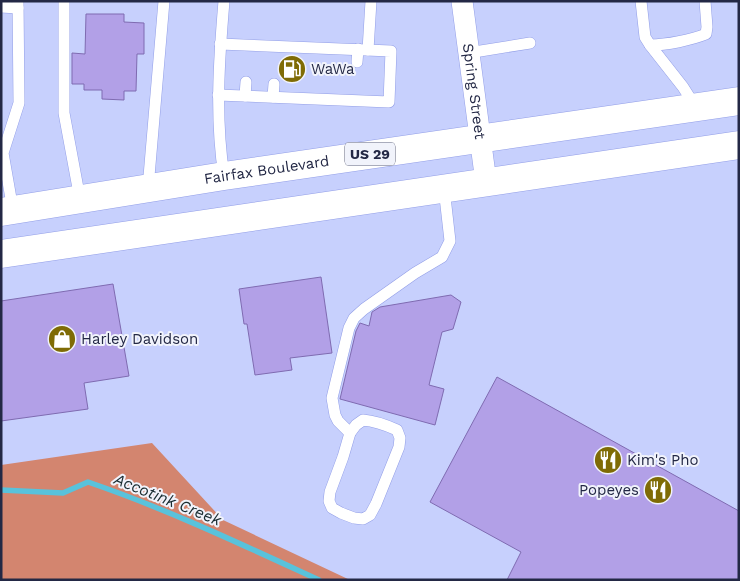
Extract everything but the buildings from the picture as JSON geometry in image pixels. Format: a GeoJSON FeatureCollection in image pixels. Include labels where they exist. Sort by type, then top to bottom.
{"type":"FeatureCollection","features":[{"type":"Feature","properties":{"kind":"main road","name":"Fairfax Boulevard"},"geometry":{"type":"LineString","coordinates":[[7,211],[79,188],[148,188],[739,101]]}},
{"type":"Feature","properties":{"kind":"main road"},"geometry":{"type":"LineString","coordinates":[[1,254],[739,145]]}},
{"type":"Feature","properties":{"kind":"street","name":"Spring Street"},"geometry":{"type":"LineString","coordinates":[[462,1],[486,182]]}},
{"type":"Feature","properties":{"kind":"lane"},"geometry":{"type":"LineString","coordinates":[[64,1],[64,113],[79,188]]}},
{"type":"Feature","properties":{"kind":"lane"},"geometry":{"type":"LineString","coordinates":[[148,188],[164,1]]}},
{"type":"Feature","properties":{"kind":"lane"},"geometry":{"type":"LineString","coordinates":[[224,1],[218,95],[220,154],[224,176]]}},
{"type":"Feature","properties":{"kind":"lane"},"geometry":{"type":"LineString","coordinates":[[357,62],[363,50],[371,1]]}},
{"type":"Feature","properties":{"kind":"lane"},"geometry":{"type":"LineString","coordinates":[[640,1],[645,38],[683,86],[695,107]]}},
{"type":"Feature","properties":{"kind":"lane"},"geometry":{"type":"LineString","coordinates":[[650,45],[660,45],[706,34],[705,1]]}},
{"type":"Feature","properties":{"kind":"lane"},"geometry":{"type":"LineString","coordinates":[[1,7],[18,4],[19,103],[3,154],[7,211]]}},
{"type":"Feature","properties":{"kind":"lane"},"geometry":{"type":"LineString","coordinates":[[468,53],[530,43]]}},
{"type":"Feature","properties":{"kind":"lane"},"geometry":{"type":"LineString","coordinates":[[218,95],[327,99],[356,95],[389,102],[391,51],[329,48],[302,53],[276,52],[248,50],[220,44]]}},
{"type":"Feature","properties":{"kind":"lane"},"geometry":{"type":"LineString","coordinates":[[328,60],[329,48]]}},
{"type":"Feature","properties":{"kind":"lane"},"geometry":{"type":"LineString","coordinates":[[245,96],[246,82]]}},
{"type":"Feature","properties":{"kind":"lane"},"geometry":{"type":"LineString","coordinates":[[273,97],[274,84]]}},
{"type":"Feature","properties":{"kind":"lane"},"geometry":{"type":"LineString","coordinates":[[300,98],[301,86]]}},
{"type":"Feature","properties":{"kind":"lane"},"geometry":{"type":"LineString","coordinates":[[327,99],[328,87]]}},
{"type":"Feature","properties":{"kind":"lane"},"geometry":{"type":"LineString","coordinates":[[350,433],[338,421],[332,398],[348,328],[354,318],[364,309],[415,273],[442,257],[450,242],[444,188]]}},
{"type":"Feature","properties":{"kind":"lane"},"geometry":{"type":"LineString","coordinates":[[363,420],[389,426],[397,430],[400,438],[399,448],[376,504],[370,515],[363,519],[341,513],[332,508],[329,501],[330,492],[350,433],[363,420]]}},
{"type":"Feature","properties":{"kind":"shaded area"},"geometry":{"type":"Polygon","coordinates":[[[152,443],[223,520],[350,580],[1,580],[1,465],[152,443]]]}},
{"type":"Feature","properties":{"kind":"waterway","name":"Accotink Creek"},"geometry":{"type":"LineString","coordinates":[[1,490],[63,493],[88,482],[176,516],[319,580]]}},
{"type":"Feature","properties":{"kind":"place","name":"WaWa"},"geometry":{"type":"Point","coordinates":[292,69]}},
{"type":"Feature","properties":{"kind":"place","name":"Harley Davidson"},"geometry":{"type":"Point","coordinates":[62,339]}},
{"type":"Feature","properties":{"kind":"place","name":"Kim's Pho"},"geometry":{"type":"Point","coordinates":[608,460]}},
{"type":"Feature","properties":{"kind":"place","name":"Popeyes"},"geometry":{"type":"Point","coordinates":[658,490]}}]}
